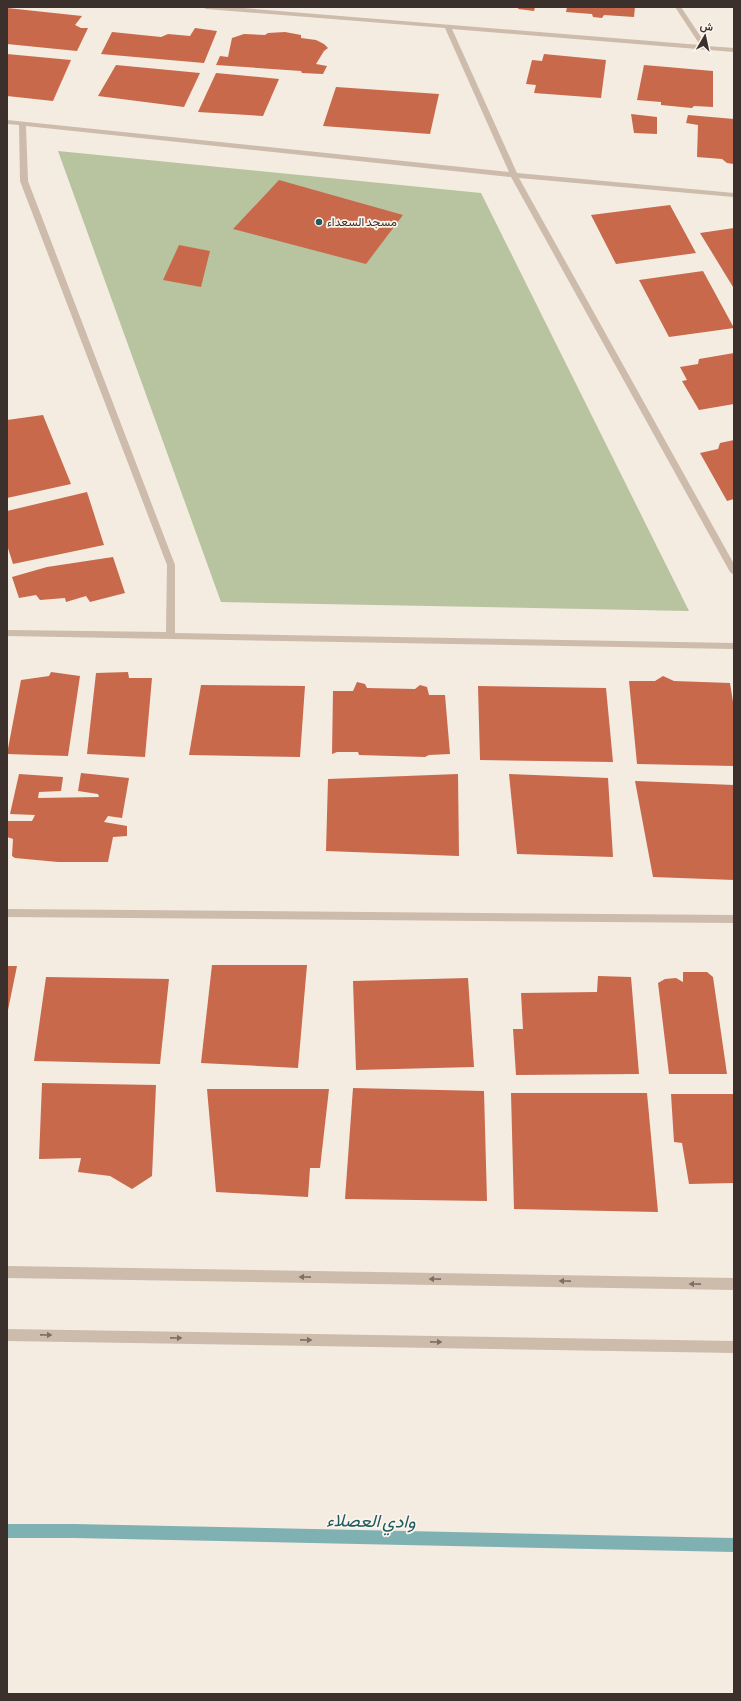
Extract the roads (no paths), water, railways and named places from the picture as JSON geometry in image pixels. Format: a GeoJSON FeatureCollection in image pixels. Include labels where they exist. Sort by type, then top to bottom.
{"type":"FeatureCollection","features":[{"type":"Feature","properties":{"kind":"street"},"geometry":{"type":"LineString","coordinates":[[206,7],[448,28],[734,50]]}},
{"type":"Feature","properties":{"kind":"street"},"geometry":{"type":"LineString","coordinates":[[678,7],[705,48]]}},
{"type":"Feature","properties":{"kind":"street"},"geometry":{"type":"LineString","coordinates":[[448,28],[514,175],[734,572]]}},
{"type":"Feature","properties":{"kind":"street"},"geometry":{"type":"LineString","coordinates":[[7,122],[514,175],[734,195]]}},
{"type":"Feature","properties":{"kind":"street"},"geometry":{"type":"LineString","coordinates":[[22,124],[24,181],[171,565],[170,636]]}},
{"type":"Feature","properties":{"kind":"street"},"geometry":{"type":"LineString","coordinates":[[7,633],[734,646]]}},
{"type":"Feature","properties":{"kind":"street"},"geometry":{"type":"LineString","coordinates":[[7,913],[734,919]]}},
{"type":"Feature","properties":{"kind":"street"},"geometry":{"type":"LineString","coordinates":[[7,1272],[734,1284]]}},
{"type":"Feature","properties":{"kind":"street"},"geometry":{"type":"LineString","coordinates":[[7,1335],[734,1347]]}},
{"type":"Feature","properties":{"kind":"waterway","name":"وادي العصلاء"},"geometry":{"type":"LineString","coordinates":[[7,1531],[74,1531],[734,1545]]}},
{"type":"Feature","properties":{"kind":"place","name":"مسجد السعداء"},"geometry":{"type":"Point","coordinates":[319,222]}}]}
